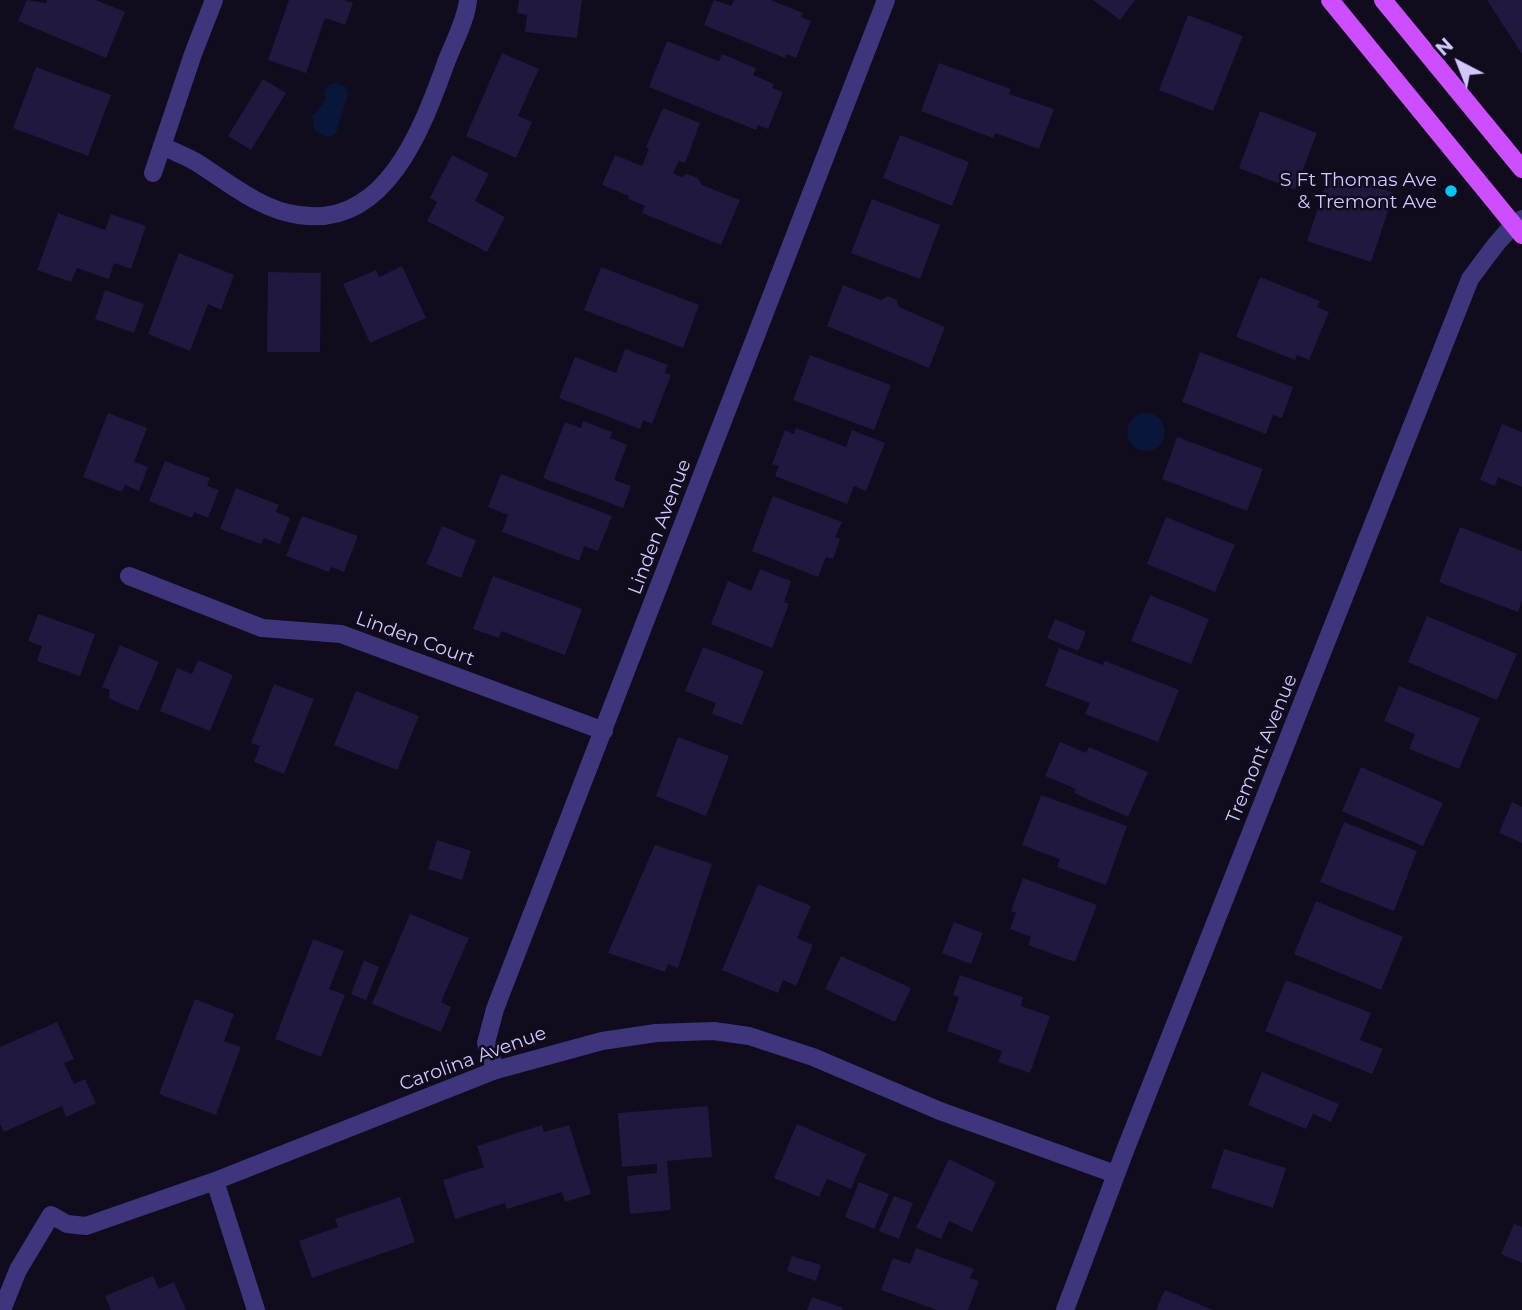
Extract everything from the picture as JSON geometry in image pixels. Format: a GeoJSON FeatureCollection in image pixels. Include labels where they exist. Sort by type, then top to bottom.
{"type":"FeatureCollection","features":[{"type":"Feature","properties":{"kind":"main road"},"geometry":{"type":"LineString","coordinates":[[1330,0],[1519,226]]}},
{"type":"Feature","properties":{"kind":"main road"},"geometry":{"type":"LineString","coordinates":[[1383,0],[1522,169]]}},
{"type":"Feature","properties":{"kind":"street"},"geometry":{"type":"LineString","coordinates":[[153,173],[214,0]]}},
{"type":"Feature","properties":{"kind":"street"},"geometry":{"type":"LineString","coordinates":[[162,146],[194,161],[257,201],[298,215],[327,217],[357,207],[381,187],[404,160],[430,105],[468,0]]}},
{"type":"Feature","properties":{"kind":"street","name":"Linden Avenue"},"geometry":{"type":"LineString","coordinates":[[496,1070],[486,1043],[495,1009],[886,0]]}},
{"type":"Feature","properties":{"kind":"street","name":"Tremont Avenue"},"geometry":{"type":"LineString","coordinates":[[1065,1310],[1115,1174],[1470,279],[1519,226]]}},
{"type":"Feature","properties":{"kind":"street","name":"Linden Court"},"geometry":{"type":"LineString","coordinates":[[129,576],[261,628],[341,634],[604,731]]}},
{"type":"Feature","properties":{"kind":"street","name":"Carolina Avenue"},"geometry":{"type":"LineString","coordinates":[[2,1310],[18,1269],[51,1215],[67,1224],[86,1226],[215,1181],[496,1070],[579,1046],[642,1035],[714,1031],[749,1036],[813,1057],[940,1111],[1115,1174]]}},
{"type":"Feature","properties":{"kind":"street"},"geometry":{"type":"LineString","coordinates":[[215,1181],[256,1310]]}},
{"type":"Feature","properties":{"kind":"water"},"geometry":{"type":"Polygon","coordinates":[[[336,83],[346,87],[348,95],[336,133],[331,137],[324,136],[315,131],[312,116],[326,100],[324,92],[329,85],[336,83]]]}},
{"type":"Feature","properties":{"kind":"water"},"geometry":{"type":"Polygon","coordinates":[[[1146,413],[1159,419],[1165,432],[1159,445],[1146,451],[1133,445],[1127,432],[1133,419],[1146,413]]]}},
{"type":"Feature","properties":{"kind":"building"},"geometry":{"type":"Polygon","coordinates":[[[27,0],[46,3],[47,0],[96,0],[125,12],[106,58],[18,21],[27,0]]]}},
{"type":"Feature","properties":{"kind":"building"},"geometry":{"type":"Polygon","coordinates":[[[289,0],[343,0],[353,3],[345,25],[325,18],[306,73],[268,60],[289,0]]]}},
{"type":"Feature","properties":{"kind":"building"},"geometry":{"type":"Polygon","coordinates":[[[519,0],[582,0],[577,38],[525,32],[527,15],[517,13],[519,0]]]}},
{"type":"Feature","properties":{"kind":"building"},"geometry":{"type":"Polygon","coordinates":[[[714,0],[731,6],[734,0],[771,0],[803,13],[801,17],[811,21],[796,58],[787,54],[785,58],[704,25],[714,0]]]}},
{"type":"Feature","properties":{"kind":"building"},"geometry":{"type":"Polygon","coordinates":[[[1093,0],[1135,0],[1120,20],[1093,0]]]}},
{"type":"Feature","properties":{"kind":"building"},"geometry":{"type":"Polygon","coordinates":[[[1487,0],[1522,0],[1522,54],[1487,0]]]}},
{"type":"Feature","properties":{"kind":"building"},"geometry":{"type":"Polygon","coordinates":[[[1188,15],[1243,36],[1213,111],[1159,90],[1188,15]]]}},
{"type":"Feature","properties":{"kind":"building"},"geometry":{"type":"Polygon","coordinates":[[[667,41],[719,61],[722,54],[756,68],[753,75],[774,84],[772,88],[783,92],[768,129],[758,125],[756,130],[649,87],[667,41]]]}},
{"type":"Feature","properties":{"kind":"building"},"geometry":{"type":"Polygon","coordinates":[[[502,53],[539,69],[518,116],[532,122],[516,158],[466,136],[502,53]]]}},
{"type":"Feature","properties":{"kind":"building"},"geometry":{"type":"Polygon","coordinates":[[[939,63],[1011,89],[1009,94],[1054,109],[1039,149],[995,133],[993,138],[921,111],[939,63]]]}},
{"type":"Feature","properties":{"kind":"building"},"geometry":{"type":"Polygon","coordinates":[[[36,67],[111,95],[88,156],[13,128],[36,67]]]}},
{"type":"Feature","properties":{"kind":"building"},"geometry":{"type":"Polygon","coordinates":[[[263,79],[286,93],[251,150],[228,136],[263,79]]]}},
{"type":"Feature","properties":{"kind":"building"},"geometry":{"type":"Polygon","coordinates":[[[663,108],[700,123],[685,163],[679,161],[673,173],[681,177],[687,174],[698,178],[702,185],[740,200],[721,245],[642,213],[645,206],[602,185],[615,155],[642,166],[649,149],[646,147],[663,108]]]}},
{"type":"Feature","properties":{"kind":"building"},"geometry":{"type":"Polygon","coordinates":[[[1260,111],[1317,133],[1295,190],[1239,168],[1260,111]]]}},
{"type":"Feature","properties":{"kind":"building"},"geometry":{"type":"Polygon","coordinates":[[[900,135],[969,162],[952,206],[883,178],[900,135]]]}},
{"type":"Feature","properties":{"kind":"building"},"geometry":{"type":"Polygon","coordinates":[[[452,155],[489,174],[475,201],[505,217],[487,252],[427,221],[437,202],[430,198],[452,155]]]}},
{"type":"Feature","properties":{"kind":"building"},"geometry":{"type":"Polygon","coordinates":[[[1330,172],[1394,193],[1371,262],[1307,241],[1330,172]]]}},
{"type":"Feature","properties":{"kind":"building"},"geometry":{"type":"Polygon","coordinates":[[[872,199],[940,225],[920,279],[851,253],[872,199]]]}},
{"type":"Feature","properties":{"kind":"building"},"geometry":{"type":"Polygon","coordinates":[[[58,213],[105,230],[111,214],[146,226],[131,269],[114,263],[109,279],[77,268],[71,282],[37,270],[58,213]]]}},
{"type":"Feature","properties":{"kind":"building"},"geometry":{"type":"Polygon","coordinates":[[[179,253],[234,275],[221,310],[208,304],[190,351],[148,334],[179,253]]]}},
{"type":"Feature","properties":{"kind":"building"},"geometry":{"type":"Polygon","coordinates":[[[402,266],[426,318],[370,343],[343,284],[376,270],[379,277],[402,266]]]}},
{"type":"Feature","properties":{"kind":"building"},"geometry":{"type":"Polygon","coordinates":[[[601,267],[699,305],[683,348],[584,310],[601,267]]]}},
{"type":"Feature","properties":{"kind":"building"},"geometry":{"type":"Polygon","coordinates":[[[268,272],[321,273],[320,352],[267,352],[268,272]]]}},
{"type":"Feature","properties":{"kind":"building"},"geometry":{"type":"Polygon","coordinates":[[[1260,277],[1320,301],[1317,307],[1329,312],[1309,360],[1297,355],[1295,360],[1236,337],[1260,277]]]}},
{"type":"Feature","properties":{"kind":"building"},"geometry":{"type":"Polygon","coordinates":[[[843,285],[881,300],[888,296],[897,300],[899,307],[945,327],[929,368],[827,326],[843,285]]]}},
{"type":"Feature","properties":{"kind":"building"},"geometry":{"type":"Polygon","coordinates":[[[105,290],[144,304],[134,333],[95,319],[105,290]]]}},
{"type":"Feature","properties":{"kind":"building"},"geometry":{"type":"Polygon","coordinates":[[[625,349],[668,365],[665,373],[671,375],[652,424],[643,420],[640,429],[559,398],[575,357],[616,373],[625,349]]]}},
{"type":"Feature","properties":{"kind":"building"},"geometry":{"type":"Polygon","coordinates":[[[1200,352],[1293,387],[1282,418],[1273,415],[1266,434],[1182,402],[1200,352]]]}},
{"type":"Feature","properties":{"kind":"building"},"geometry":{"type":"Polygon","coordinates":[[[810,355],[891,385],[874,430],[793,400],[810,355]]]}},
{"type":"Feature","properties":{"kind":"building"},"geometry":{"type":"Polygon","coordinates":[[[108,413],[147,428],[134,462],[148,467],[139,491],[125,485],[122,492],[83,477],[108,413]]]}},
{"type":"Feature","properties":{"kind":"building"},"geometry":{"type":"Polygon","coordinates":[[[583,421],[612,432],[610,438],[627,445],[614,480],[631,486],[623,508],[543,478],[565,422],[581,428],[583,421]]]}},
{"type":"Feature","properties":{"kind":"building"},"geometry":{"type":"Polygon","coordinates":[[[1502,424],[1522,432],[1522,487],[1498,477],[1495,486],[1480,480],[1502,424]]]}},
{"type":"Feature","properties":{"kind":"building"},"geometry":{"type":"Polygon","coordinates":[[[796,428],[846,447],[852,430],[885,443],[866,491],[854,486],[847,504],[775,476],[779,466],[772,464],[785,430],[794,434],[796,428]]]}},
{"type":"Feature","properties":{"kind":"building"},"geometry":{"type":"Polygon","coordinates":[[[1177,437],[1263,469],[1247,511],[1162,479],[1177,437]]]}},
{"type":"Feature","properties":{"kind":"building"},"geometry":{"type":"Polygon","coordinates":[[[165,461],[210,478],[207,486],[219,490],[208,518],[194,512],[192,518],[149,501],[165,461]]]}},
{"type":"Feature","properties":{"kind":"building"},"geometry":{"type":"Polygon","coordinates":[[[501,474],[612,516],[598,551],[584,546],[579,561],[502,532],[508,515],[488,507],[501,474]]]}},
{"type":"Feature","properties":{"kind":"building"},"geometry":{"type":"Polygon","coordinates":[[[236,488],[279,505],[276,512],[290,518],[280,544],[264,538],[261,544],[220,529],[236,488]]]}},
{"type":"Feature","properties":{"kind":"building"},"geometry":{"type":"Polygon","coordinates":[[[773,496],[842,522],[835,537],[840,539],[833,559],[826,557],[818,577],[752,551],[773,496]]]}},
{"type":"Feature","properties":{"kind":"building"},"geometry":{"type":"Polygon","coordinates":[[[302,516],[358,536],[344,572],[331,567],[329,572],[286,556],[302,516]]]}},
{"type":"Feature","properties":{"kind":"building"},"geometry":{"type":"Polygon","coordinates":[[[1166,517],[1235,545],[1215,592],[1147,564],[1166,517]]]}},
{"type":"Feature","properties":{"kind":"building"},"geometry":{"type":"Polygon","coordinates":[[[442,526],[476,540],[461,578],[426,564],[442,526]]]}},
{"type":"Feature","properties":{"kind":"building"},"geometry":{"type":"Polygon","coordinates":[[[1460,527],[1522,551],[1522,601],[1518,612],[1439,582],[1460,527]]]}},
{"type":"Feature","properties":{"kind":"building"},"geometry":{"type":"Polygon","coordinates":[[[760,569],[791,581],[784,602],[789,604],[772,648],[711,624],[728,581],[751,591],[760,569]]]}},
{"type":"Feature","properties":{"kind":"building"},"geometry":{"type":"Polygon","coordinates":[[[493,576],[582,609],[565,655],[501,631],[499,638],[473,629],[493,576]]]}},
{"type":"Feature","properties":{"kind":"building"},"geometry":{"type":"Polygon","coordinates":[[[1150,595],[1209,619],[1191,664],[1131,641],[1150,595]]]}},
{"type":"Feature","properties":{"kind":"building"},"geometry":{"type":"Polygon","coordinates":[[[38,614],[95,634],[80,676],[37,661],[42,646],[28,641],[38,614]]]}},
{"type":"Feature","properties":{"kind":"building"},"geometry":{"type":"Polygon","coordinates":[[[1427,616],[1517,654],[1497,700],[1408,662],[1427,616]]]}},
{"type":"Feature","properties":{"kind":"building"},"geometry":{"type":"Polygon","coordinates":[[[1055,619],[1086,632],[1078,651],[1047,638],[1055,619]]]}},
{"type":"Feature","properties":{"kind":"building"},"geometry":{"type":"Polygon","coordinates":[[[120,645],[159,662],[138,711],[108,698],[110,690],[102,687],[120,645]]]}},
{"type":"Feature","properties":{"kind":"building"},"geometry":{"type":"Polygon","coordinates":[[[703,647],[764,671],[742,725],[712,714],[716,703],[685,691],[703,647]]]}},
{"type":"Feature","properties":{"kind":"building"},"geometry":{"type":"Polygon","coordinates":[[[1059,648],[1103,665],[1105,661],[1179,690],[1158,742],[1085,714],[1090,703],[1045,686],[1059,648]]]}},
{"type":"Feature","properties":{"kind":"building"},"geometry":{"type":"Polygon","coordinates":[[[198,660],[233,675],[210,731],[160,711],[177,668],[192,674],[198,660]]]}},
{"type":"Feature","properties":{"kind":"building"},"geometry":{"type":"Polygon","coordinates":[[[274,684],[314,699],[284,774],[254,762],[260,746],[251,743],[274,684]]]}},
{"type":"Feature","properties":{"kind":"building"},"geometry":{"type":"Polygon","coordinates":[[[1399,686],[1480,718],[1459,769],[1409,749],[1415,734],[1384,721],[1399,686]]]}},
{"type":"Feature","properties":{"kind":"building"},"geometry":{"type":"Polygon","coordinates":[[[356,691],[419,716],[397,770],[334,745],[356,691]]]}},
{"type":"Feature","properties":{"kind":"building"},"geometry":{"type":"Polygon","coordinates":[[[678,737],[729,756],[706,816],[656,796],[678,737]]]}},
{"type":"Feature","properties":{"kind":"building"},"geometry":{"type":"Polygon","coordinates":[[[1060,742],[1086,753],[1089,747],[1148,772],[1128,817],[1074,793],[1076,789],[1045,776],[1060,742]]]}},
{"type":"Feature","properties":{"kind":"building"},"geometry":{"type":"Polygon","coordinates":[[[1361,767],[1443,803],[1423,846],[1342,811],[1361,767]]]}},
{"type":"Feature","properties":{"kind":"building"},"geometry":{"type":"Polygon","coordinates":[[[1041,795],[1127,826],[1106,885],[1057,867],[1060,859],[1022,845],[1041,795]]]}},
{"type":"Feature","properties":{"kind":"building"},"geometry":{"type":"Polygon","coordinates":[[[1512,802],[1522,807],[1522,843],[1499,833],[1512,802]]]}},
{"type":"Feature","properties":{"kind":"building"},"geometry":{"type":"Polygon","coordinates":[[[1344,822],[1417,851],[1394,911],[1320,882],[1344,822]]]}},
{"type":"Feature","properties":{"kind":"building"},"geometry":{"type":"Polygon","coordinates":[[[437,840],[471,851],[462,880],[428,869],[437,840]]]}},
{"type":"Feature","properties":{"kind":"building"},"geometry":{"type":"Polygon","coordinates":[[[655,845],[712,864],[678,968],[668,964],[665,972],[608,953],[655,845]]]}},
{"type":"Feature","properties":{"kind":"building"},"geometry":{"type":"Polygon","coordinates":[[[1023,878],[1097,905],[1075,962],[1028,945],[1031,937],[1010,929],[1016,913],[1011,911],[1023,878]]]}},
{"type":"Feature","properties":{"kind":"building"},"geometry":{"type":"Polygon","coordinates":[[[758,884],[811,906],[797,938],[813,945],[796,986],[783,980],[778,993],[722,970],[758,884]]]}},
{"type":"Feature","properties":{"kind":"building"},"geometry":{"type":"Polygon","coordinates":[[[1316,901],[1403,937],[1381,990],[1294,954],[1316,901]]]}},
{"type":"Feature","properties":{"kind":"building"},"geometry":{"type":"Polygon","coordinates":[[[410,914],[469,938],[441,1002],[451,1007],[441,1032],[372,1004],[410,914]]]}},
{"type":"Feature","properties":{"kind":"building"},"geometry":{"type":"Polygon","coordinates":[[[954,922],[983,933],[971,964],[942,953],[954,922]]]}},
{"type":"Feature","properties":{"kind":"building"},"geometry":{"type":"Polygon","coordinates":[[[313,939],[344,951],[329,989],[345,995],[321,1057],[275,1039],[313,939]]]}},
{"type":"Feature","properties":{"kind":"building"},"geometry":{"type":"Polygon","coordinates":[[[841,956],[911,988],[895,1022],[825,989],[841,956]]]}},
{"type":"Feature","properties":{"kind":"building"},"geometry":{"type":"Polygon","coordinates":[[[364,960],[379,967],[366,1000],[351,994],[364,960]]]}},
{"type":"Feature","properties":{"kind":"building"},"geometry":{"type":"Polygon","coordinates":[[[960,975],[1023,997],[1021,1006],[1050,1016],[1030,1073],[998,1062],[1002,1051],[947,1031],[959,997],[953,995],[960,975]]]}},
{"type":"Feature","properties":{"kind":"building"},"geometry":{"type":"Polygon","coordinates":[[[1286,980],[1371,1013],[1360,1040],[1383,1049],[1372,1074],[1265,1031],[1286,980]]]}},
{"type":"Feature","properties":{"kind":"building"},"geometry":{"type":"Polygon","coordinates":[[[195,999],[234,1014],[224,1041],[241,1047],[216,1115],[159,1094],[195,999]]]}},
{"type":"Feature","properties":{"kind":"building"},"geometry":{"type":"Polygon","coordinates":[[[57,1022],[74,1059],[64,1063],[74,1084],[85,1079],[96,1103],[66,1117],[62,1106],[4,1132],[0,1124],[0,1047],[57,1022]]]}},
{"type":"Feature","properties":{"kind":"building"},"geometry":{"type":"Polygon","coordinates":[[[1262,1072],[1339,1104],[1331,1122],[1313,1114],[1306,1129],[1248,1105],[1262,1072]]]}},
{"type":"Feature","properties":{"kind":"building"},"geometry":{"type":"Polygon","coordinates":[[[708,1106],[712,1157],[667,1161],[671,1210],[630,1214],[627,1176],[657,1173],[657,1164],[622,1167],[618,1113],[708,1106]]]}},
{"type":"Feature","properties":{"kind":"building"},"geometry":{"type":"Polygon","coordinates":[[[797,1124],[866,1154],[851,1189],[827,1179],[819,1197],[774,1178],[797,1124]]]}},
{"type":"Feature","properties":{"kind":"building"},"geometry":{"type":"Polygon","coordinates":[[[542,1125],[544,1132],[569,1125],[591,1194],[565,1202],[562,1192],[507,1209],[505,1203],[455,1219],[443,1180],[484,1167],[477,1146],[542,1125]]]}},
{"type":"Feature","properties":{"kind":"building"},"geometry":{"type":"Polygon","coordinates":[[[1224,1149],[1286,1168],[1273,1208],[1211,1188],[1224,1149]]]}},
{"type":"Feature","properties":{"kind":"building"},"geometry":{"type":"Polygon","coordinates":[[[949,1159],[996,1182],[972,1232],[949,1221],[941,1239],[916,1228],[949,1159]]]}},
{"type":"Feature","properties":{"kind":"building"},"geometry":{"type":"Polygon","coordinates":[[[859,1182],[889,1194],[874,1229],[845,1217],[859,1182]]]}},
{"type":"Feature","properties":{"kind":"building"},"geometry":{"type":"Polygon","coordinates":[[[894,1196],[913,1203],[899,1239],[879,1231],[894,1196]]]}},
{"type":"Feature","properties":{"kind":"building"},"geometry":{"type":"Polygon","coordinates":[[[400,1197],[415,1242],[312,1278],[299,1241],[338,1227],[335,1219],[400,1197]]]}},
{"type":"Feature","properties":{"kind":"building"},"geometry":{"type":"Polygon","coordinates":[[[1514,1224],[1522,1227],[1522,1263],[1501,1254],[1514,1224]]]}},
{"type":"Feature","properties":{"kind":"building"},"geometry":{"type":"Polygon","coordinates":[[[916,1248],[974,1269],[970,1278],[979,1281],[968,1310],[937,1310],[881,1290],[893,1258],[910,1264],[916,1248]]]}},
{"type":"Feature","properties":{"kind":"building"},"geometry":{"type":"Polygon","coordinates":[[[792,1256],[821,1265],[816,1281],[787,1271],[792,1256]]]}},
{"type":"Feature","properties":{"kind":"building"},"geometry":{"type":"Polygon","coordinates":[[[153,1276],[159,1289],[174,1282],[186,1310],[111,1310],[105,1296],[153,1276]]]}},
{"type":"Feature","properties":{"kind":"building"},"geometry":{"type":"Polygon","coordinates":[[[1165,1290],[1213,1310],[1156,1310],[1165,1290]]]}},
{"type":"Feature","properties":{"kind":"building"},"geometry":{"type":"Polygon","coordinates":[[[812,1297],[843,1308],[807,1310],[812,1297]]]}},
{"type":"Feature","properties":{"kind":"place","name":"S Ft Thomas Ave & Tremont Ave"},"geometry":{"type":"Point","coordinates":[1451,191]}}]}
